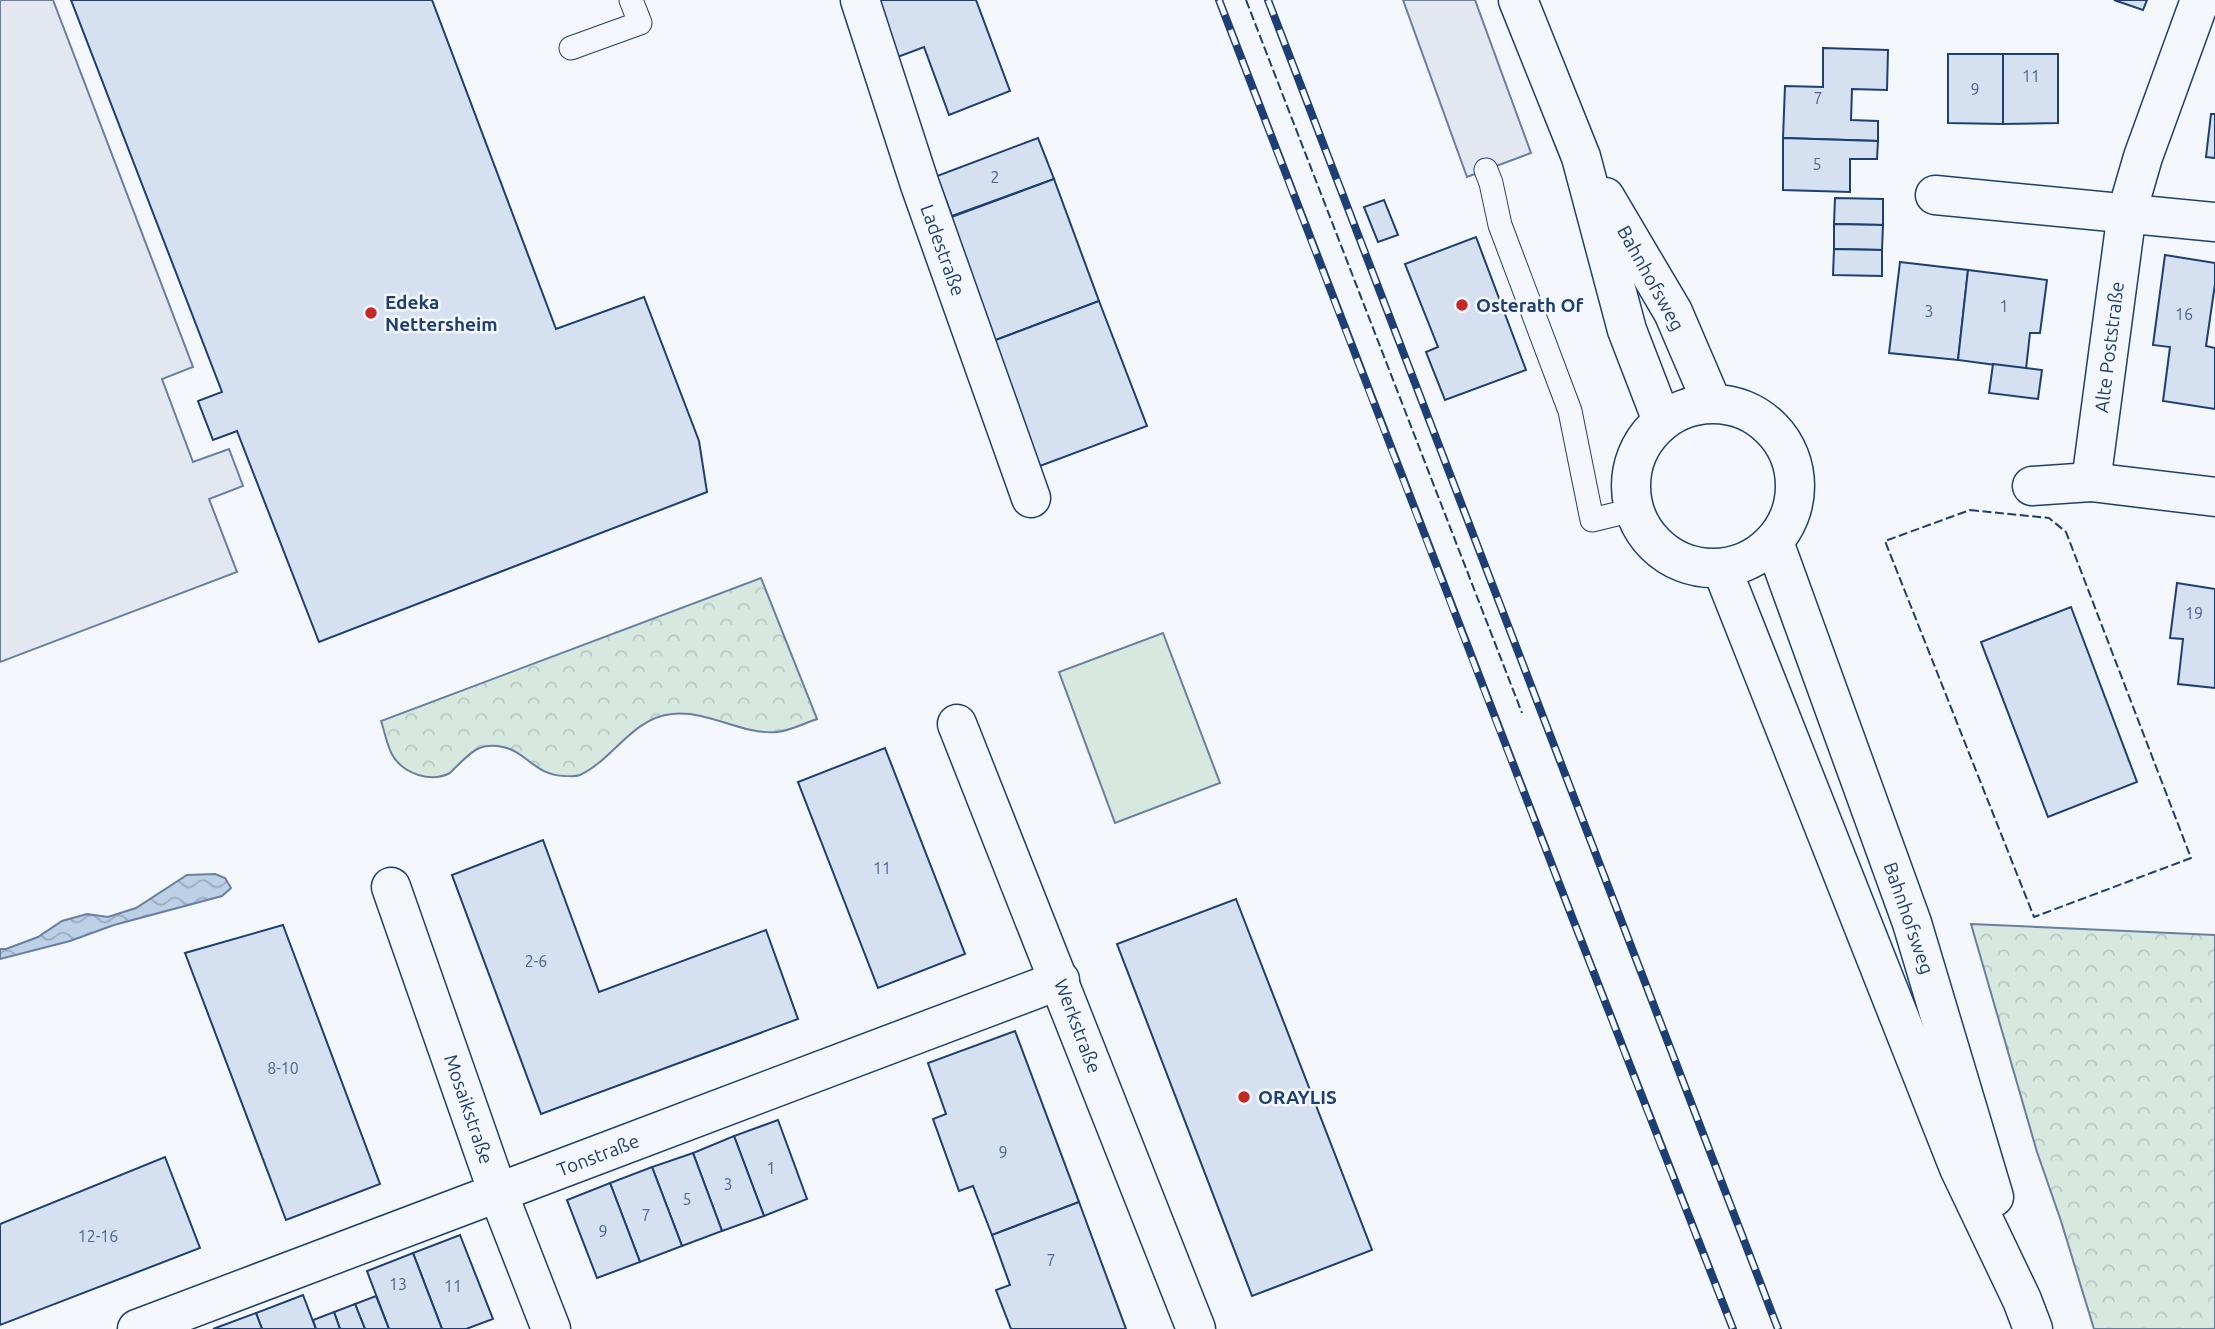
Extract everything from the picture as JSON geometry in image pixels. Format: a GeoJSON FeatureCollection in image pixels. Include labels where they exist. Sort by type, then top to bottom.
{"type":"FeatureCollection","features":[{"type":"Feature","properties":{"kind":"street","name":"Ladestraße"},"geometry":{"type":"LineString","coordinates":[[860,0],[920,185],[1031,498]]}},
{"type":"Feature","properties":{"kind":"street","name":"Bahnhofsweg"},"geometry":{"type":"LineString","coordinates":[[1518,0],[1581,157],[1627,330],[1662,421]]}},
{"type":"Feature","properties":{"kind":"street","name":"Alte Poststraße"},"geometry":{"type":"LineString","coordinates":[[2091,482],[2127,212],[2143,157],[2200,0]]}},
{"type":"Feature","properties":{"kind":"street","name":"Bahnhofsweg"},"geometry":{"type":"LineString","coordinates":[[1581,157],[1673,312],[1712,403]]}},
{"type":"Feature","properties":{"kind":"street"},"geometry":{"type":"LineString","coordinates":[[1935,195],[2215,222]]}},
{"type":"Feature","properties":{"kind":"street"},"geometry":{"type":"LineString","coordinates":[[1712,403],[1739,408],[1763,421],[1782,441],[1793,466],[1796,493],[1789,520],[1774,542],[1759,555],[1722,569],[1684,564],[1652,543],[1633,510],[1629,488],[1631,469],[1648,434],[1677,412],[1712,403]]}},
{"type":"Feature","properties":{"kind":"street"},"geometry":{"type":"LineString","coordinates":[[2032,486],[2091,482],[2215,497]]}},
{"type":"Feature","properties":{"kind":"street","name":"Bahnhofsweg"},"geometry":{"type":"LineString","coordinates":[[1774,542],[1912,923],[2027,1315]]}},
{"type":"Feature","properties":{"kind":"street","name":"Bahnhofsweg"},"geometry":{"type":"LineString","coordinates":[[1722,569],[1959,1168],[2027,1315]]}},
{"type":"Feature","properties":{"kind":"street","name":"Werkstraße"},"geometry":{"type":"LineString","coordinates":[[957,724],[1196,1329]]}},
{"type":"Feature","properties":{"kind":"street","name":"Mosaikstraße"},"geometry":{"type":"LineString","coordinates":[[391,887],[498,1193],[551,1329]]}},
{"type":"Feature","properties":{"kind":"street","name":"Tonstraße"},"geometry":{"type":"LineString","coordinates":[[137,1329],[1060,980]]}},
{"type":"Feature","properties":{"kind":"lane"},"geometry":{"type":"LineString","coordinates":[[570,48],[640,23],[631,0]]}},
{"type":"Feature","properties":{"kind":"lane"},"geometry":{"type":"LineString","coordinates":[[1486,170],[1500,225],[1570,411],[1592,520],[1633,510]]}},
{"type":"Feature","properties":{"kind":"green space"},"geometry":{"type":"Polygon","coordinates":[[[761,578],[817,719],[787,730],[764,732],[686,714],[658,717],[634,731],[592,768],[574,776],[554,775],[511,750],[489,746],[477,749],[450,773],[427,777],[404,768],[391,752],[381,721],[761,578]]]}},
{"type":"Feature","properties":{"kind":"green space"},"geometry":{"type":"Polygon","coordinates":[[[1163,633],[1220,783],[1115,823],[1059,672],[1163,633]]]}},
{"type":"Feature","properties":{"kind":"green space"},"geometry":{"type":"Polygon","coordinates":[[[1971,924],[2215,935],[2215,1329],[2094,1329],[2037,1152],[1971,924]]]}},
{"type":"Feature","properties":{"kind":"shaded area"},"geometry":{"type":"Polygon","coordinates":[[[0,0],[53,0],[193,367],[162,379],[193,462],[229,449],[243,486],[209,499],[237,572],[0,662],[0,0]]]}},
{"type":"Feature","properties":{"kind":"shaded area"},"geometry":{"type":"Polygon","coordinates":[[[1403,0],[1475,0],[1531,153],[1467,177],[1403,0]]]}},
{"type":"Feature","properties":{"kind":"water"},"geometry":{"type":"Polygon","coordinates":[[[215,874],[225,878],[231,888],[222,896],[0,959],[0,949],[38,937],[62,921],[87,914],[108,917],[136,908],[187,875],[215,874]]]}},
{"type":"Feature","properties":{"kind":"building","name":"Edeka Nettersheim"},"geometry":{"type":"Polygon","coordinates":[[[71,0],[432,0],[556,329],[644,297],[699,441],[707,492],[319,642],[237,431],[213,440],[198,401],[222,392],[71,0]]]}},
{"type":"Feature","properties":{"kind":"building"},"geometry":{"type":"Polygon","coordinates":[[[873,0],[976,0],[1010,91],[949,115],[924,47],[895,58],[873,0]]]}},
{"type":"Feature","properties":{"kind":"building"},"geometry":{"type":"Polygon","coordinates":[[[2114,0],[2147,0],[2143,10],[2114,0]]]}},
{"type":"Feature","properties":{"kind":"building"},"geometry":{"type":"Polygon","coordinates":[[[1823,48],[1888,50],[1887,90],[1852,89],[1851,120],[1878,121],[1878,141],[1783,138],[1785,86],[1823,87],[1823,48]]]}},
{"type":"Feature","properties":{"kind":"building"},"geometry":{"type":"Polygon","coordinates":[[[1948,54],[2003,54],[2003,124],[1948,123],[1948,54]]]}},
{"type":"Feature","properties":{"kind":"building"},"geometry":{"type":"Polygon","coordinates":[[[2003,54],[2058,54],[2058,123],[2003,124],[2003,54]]]}},
{"type":"Feature","properties":{"kind":"building"},"geometry":{"type":"Polygon","coordinates":[[[2211,114],[2215,114],[2215,158],[2206,157],[2211,114]]]}},
{"type":"Feature","properties":{"kind":"building"},"geometry":{"type":"Polygon","coordinates":[[[1038,138],[1054,179],[952,216],[937,176],[1038,138]]]}},
{"type":"Feature","properties":{"kind":"building"},"geometry":{"type":"Polygon","coordinates":[[[1783,138],[1878,141],[1877,159],[1850,159],[1850,192],[1783,190],[1783,138]]]}},
{"type":"Feature","properties":{"kind":"building"},"geometry":{"type":"Polygon","coordinates":[[[1054,179],[1099,301],[993,341],[946,219],[1054,179]]]}},
{"type":"Feature","properties":{"kind":"building"},"geometry":{"type":"Polygon","coordinates":[[[1835,198],[1883,199],[1883,225],[1834,224],[1835,198]]]}},
{"type":"Feature","properties":{"kind":"building"},"geometry":{"type":"Polygon","coordinates":[[[1384,200],[1398,235],[1378,242],[1364,207],[1384,200]]]}},
{"type":"Feature","properties":{"kind":"building"},"geometry":{"type":"Polygon","coordinates":[[[1834,224],[1883,225],[1882,250],[1834,249],[1834,224]]]}},
{"type":"Feature","properties":{"kind":"building","name":"Osterath Of"},"geometry":{"type":"Polygon","coordinates":[[[1476,237],[1526,370],[1445,400],[1426,352],[1438,347],[1405,264],[1476,237]]]}},
{"type":"Feature","properties":{"kind":"building"},"geometry":{"type":"Polygon","coordinates":[[[1834,249],[1882,250],[1882,276],[1833,275],[1834,249]]]}},
{"type":"Feature","properties":{"kind":"building"},"geometry":{"type":"Polygon","coordinates":[[[2165,255],[2215,263],[2215,284],[2206,346],[2215,348],[2215,409],[2163,401],[2170,347],[2153,345],[2165,255]]]}},
{"type":"Feature","properties":{"kind":"building"},"geometry":{"type":"Polygon","coordinates":[[[1900,262],[1968,270],[1958,360],[1889,353],[1900,262]]]}},
{"type":"Feature","properties":{"kind":"building"},"geometry":{"type":"Polygon","coordinates":[[[1968,270],[2047,280],[2040,333],[2030,333],[2026,369],[1958,360],[1968,270]]]}},
{"type":"Feature","properties":{"kind":"building"},"geometry":{"type":"Polygon","coordinates":[[[1099,301],[1147,426],[1040,466],[993,341],[1099,301]]]}},
{"type":"Feature","properties":{"kind":"building"},"geometry":{"type":"Polygon","coordinates":[[[1993,364],[2042,370],[2038,399],[1989,393],[1993,364]]]}},
{"type":"Feature","properties":{"kind":"building"},"geometry":{"type":"Polygon","coordinates":[[[2177,583],[2215,589],[2215,688],[2178,684],[2183,639],[2170,638],[2177,583]]]}},
{"type":"Feature","properties":{"kind":"building"},"geometry":{"type":"Polygon","coordinates":[[[2071,607],[2137,782],[2048,817],[1981,642],[2071,607]]]}},
{"type":"Feature","properties":{"kind":"building"},"geometry":{"type":"Polygon","coordinates":[[[885,748],[965,954],[878,988],[798,782],[885,748]]]}},
{"type":"Feature","properties":{"kind":"building"},"geometry":{"type":"Polygon","coordinates":[[[543,840],[599,992],[766,930],[798,1019],[541,1114],[452,875],[543,840]]]}},
{"type":"Feature","properties":{"kind":"building","name":"ORAYLIS"},"geometry":{"type":"Polygon","coordinates":[[[1236,899],[1372,1250],[1252,1296],[1117,944],[1236,899]]]}},
{"type":"Feature","properties":{"kind":"building"},"geometry":{"type":"Polygon","coordinates":[[[283,925],[380,1184],[286,1220],[185,953],[283,925]]]}},
{"type":"Feature","properties":{"kind":"building"},"geometry":{"type":"Polygon","coordinates":[[[1015,1031],[1079,1202],[992,1235],[973,1186],[959,1191],[933,1119],[946,1114],[928,1063],[1015,1031]]]}},
{"type":"Feature","properties":{"kind":"building"},"geometry":{"type":"Polygon","coordinates":[[[778,1120],[807,1199],[764,1216],[734,1136],[778,1120]]]}},
{"type":"Feature","properties":{"kind":"building"},"geometry":{"type":"Polygon","coordinates":[[[734,1136],[764,1216],[722,1231],[693,1153],[734,1136]]]}},
{"type":"Feature","properties":{"kind":"building"},"geometry":{"type":"Polygon","coordinates":[[[693,1153],[722,1231],[682,1246],[652,1167],[693,1153]]]}},
{"type":"Feature","properties":{"kind":"building"},"geometry":{"type":"Polygon","coordinates":[[[165,1157],[200,1248],[0,1325],[0,1224],[165,1157]]]}},
{"type":"Feature","properties":{"kind":"building"},"geometry":{"type":"Polygon","coordinates":[[[652,1167],[682,1246],[640,1262],[610,1183],[652,1167]]]}},
{"type":"Feature","properties":{"kind":"building"},"geometry":{"type":"Polygon","coordinates":[[[610,1183],[640,1262],[597,1278],[567,1200],[610,1183]]]}},
{"type":"Feature","properties":{"kind":"building"},"geometry":{"type":"Polygon","coordinates":[[[1079,1202],[1126,1329],[1011,1329],[996,1290],[1010,1285],[992,1235],[1079,1202]]]}},
{"type":"Feature","properties":{"kind":"building"},"geometry":{"type":"Polygon","coordinates":[[[460,1235],[493,1319],[466,1329],[442,1329],[413,1253],[460,1235]]]}},
{"type":"Feature","properties":{"kind":"building"},"geometry":{"type":"Polygon","coordinates":[[[413,1253],[442,1329],[389,1329],[367,1271],[413,1253]]]}},
{"type":"Feature","properties":{"kind":"building"},"geometry":{"type":"Polygon","coordinates":[[[303,1295],[316,1329],[262,1329],[256,1313],[303,1295]]]}},
{"type":"Feature","properties":{"kind":"building"},"geometry":{"type":"Polygon","coordinates":[[[376,1296],[389,1329],[365,1329],[355,1304],[376,1296]]]}},
{"type":"Feature","properties":{"kind":"building"},"geometry":{"type":"Polygon","coordinates":[[[355,1304],[365,1329],[340,1329],[334,1312],[355,1304]]]}},
{"type":"Feature","properties":{"kind":"building"},"geometry":{"type":"Polygon","coordinates":[[[334,1312],[340,1329],[316,1329],[313,1320],[334,1312]]]}},
{"type":"Feature","properties":{"kind":"building"},"geometry":{"type":"Polygon","coordinates":[[[256,1313],[262,1329],[213,1329],[256,1313]]]}},
{"type":"Feature","properties":{"kind":"railway"},"geometry":{"type":"LineString","coordinates":[[1219,0],[1733,1329]]}},
{"type":"Feature","properties":{"kind":"railway"},"geometry":{"type":"LineString","coordinates":[[1268,0],[1778,1329]]}},
{"type":"Feature","properties":{"kind":"fence"},"geometry":{"type":"LineString","coordinates":[[1246,0],[1522,713]]}},
{"type":"Feature","properties":{"kind":"fence"},"geometry":{"type":"LineString","coordinates":[[1970,510],[2049,518],[2066,532],[2191,858],[2034,917],[1885,541],[1970,510]]}},
{"type":"Feature","properties":{"kind":"place","name":"Osterath Of"},"geometry":{"type":"Point","coordinates":[1462,305]}},
{"type":"Feature","properties":{"kind":"place","name":"Edeka Nettersheim"},"geometry":{"type":"Point","coordinates":[371,313]}},
{"type":"Feature","properties":{"kind":"place","name":"ORAYLIS"},"geometry":{"type":"Point","coordinates":[1244,1097]}}]}
